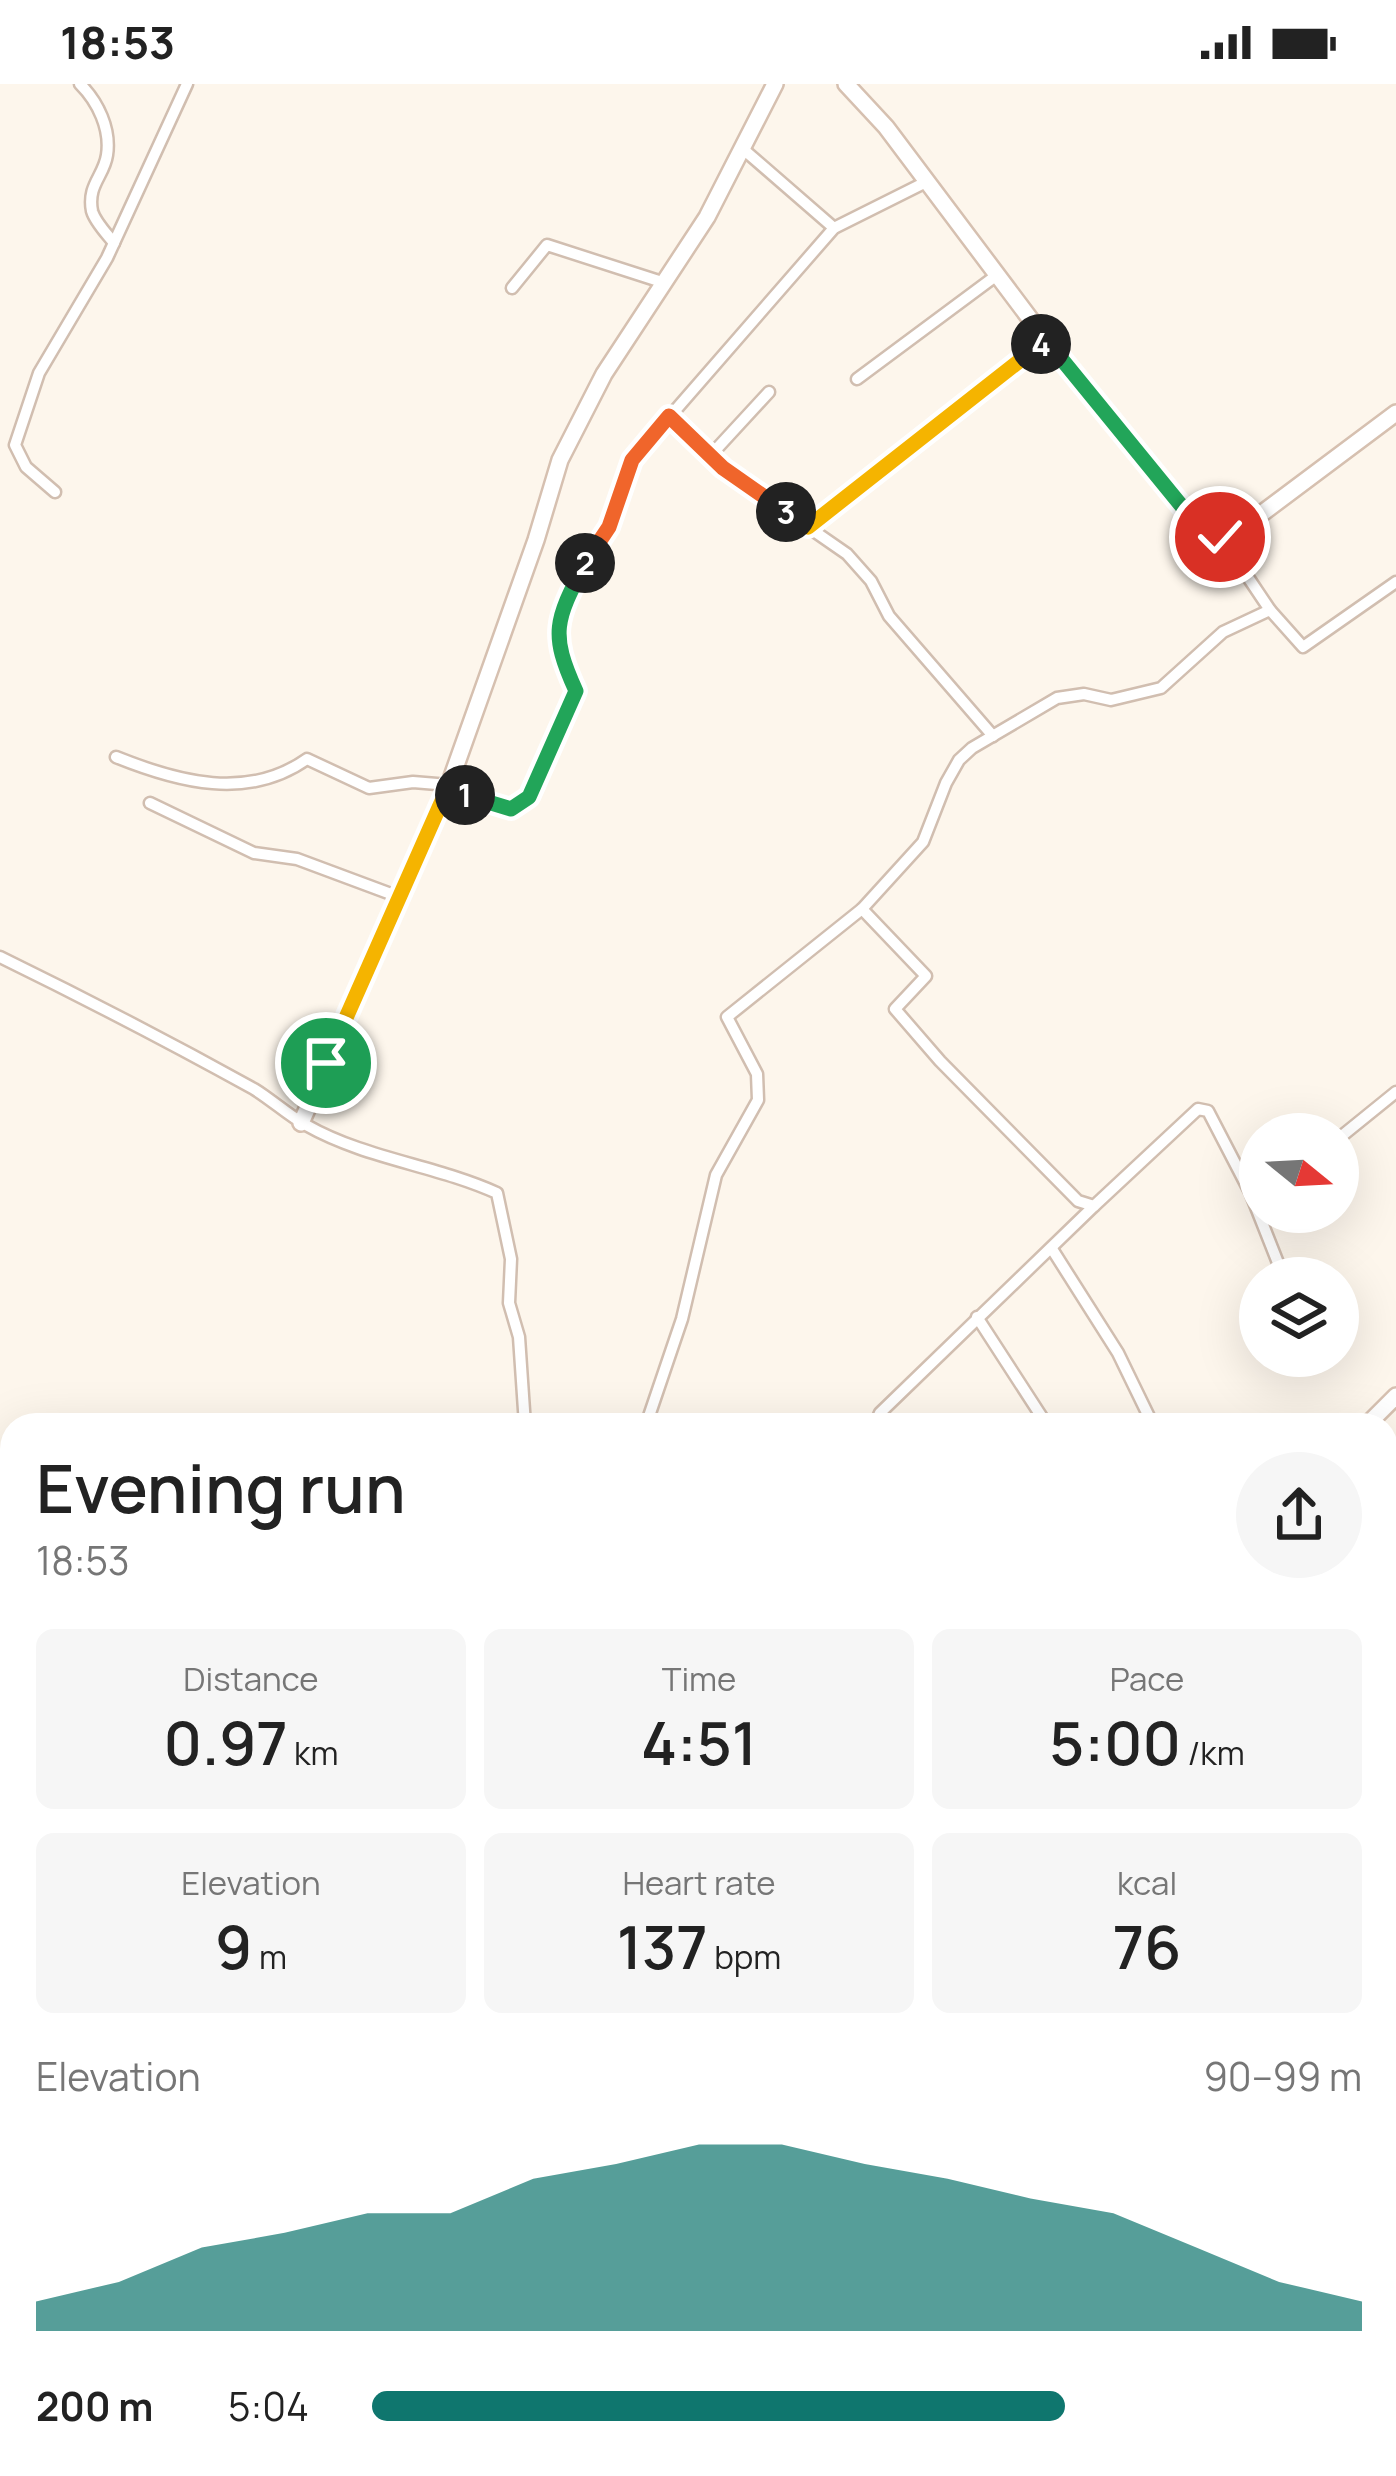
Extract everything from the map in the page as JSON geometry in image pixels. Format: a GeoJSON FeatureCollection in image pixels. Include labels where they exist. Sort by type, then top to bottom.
{"type":"FeatureCollection","features":[{"type":"Feature","properties":{"kind":"street"},"geometry":{"type":"LineString","coordinates":[[80,84],[93,97],[104,120],[107,158],[93,183],[92,214],[114,243]]}},
{"type":"Feature","properties":{"kind":"street"},"geometry":{"type":"LineString","coordinates":[[55,492],[26,467],[15,445],[39,373],[114,243],[187,84]]}},
{"type":"Feature","properties":{"kind":"street"},"geometry":{"type":"LineString","coordinates":[[301,1123],[449,785],[560,460],[604,374],[665,283],[776,84]]}},
{"type":"Feature","properties":{"kind":"street"},"geometry":{"type":"LineString","coordinates":[[846,84],[886,127],[1046,340],[1202,531],[1220,537],[1237,532],[1396,413]]}},
{"type":"Feature","properties":{"kind":"street"},"geometry":{"type":"LineString","coordinates":[[743,149],[834,229]]}},
{"type":"Feature","properties":{"kind":"street"},"geometry":{"type":"LineString","coordinates":[[116,757],[155,773],[216,785],[271,778],[307,759],[369,788],[413,782],[449,785],[473,800],[511,809],[529,797],[576,691],[557,649],[563,605],[609,527],[632,460],[834,229],[926,182]]}},
{"type":"Feature","properties":{"kind":"street"},"geometry":{"type":"LineString","coordinates":[[512,288],[547,245],[665,283]]}},
{"type":"Feature","properties":{"kind":"street"},"geometry":{"type":"LineString","coordinates":[[857,379],[997,275]]}},
{"type":"Feature","properties":{"kind":"street"},"geometry":{"type":"LineString","coordinates":[[808,527],[1046,340]]}},
{"type":"Feature","properties":{"kind":"street"},"geometry":{"type":"LineString","coordinates":[[710,456],[769,392]]}},
{"type":"Feature","properties":{"kind":"street"},"geometry":{"type":"LineString","coordinates":[[669,416],[710,456],[847,554],[871,581],[889,616],[993,736]]}},
{"type":"Feature","properties":{"kind":"street"},"geometry":{"type":"LineString","coordinates":[[1220,537],[1270,610],[1303,647],[1396,582]]}},
{"type":"Feature","properties":{"kind":"street"},"geometry":{"type":"LineString","coordinates":[[650,1413],[682,1319],[716,1175],[758,1100],[757,1074],[727,1017],[862,909],[922,842],[959,760],[1057,698],[1084,694],[1111,700],[1161,688],[1222,632],[1270,610]]}},
{"type":"Feature","properties":{"kind":"street"},"geometry":{"type":"LineString","coordinates":[[150,803],[254,853],[297,859],[399,897]]}},
{"type":"Feature","properties":{"kind":"street"},"geometry":{"type":"LineString","coordinates":[[862,909],[926,976],[895,1009],[964,1087],[1078,1201],[1094,1206]]}},
{"type":"Feature","properties":{"kind":"street"},"geometry":{"type":"LineString","coordinates":[[0,957],[251,1088],[292,1112],[301,1123],[350,1146],[460,1177],[497,1193],[511,1259],[509,1303],[519,1337],[524,1413]]}},
{"type":"Feature","properties":{"kind":"street"},"geometry":{"type":"LineString","coordinates":[[1359,1122],[1396,1092]]}},
{"type":"Feature","properties":{"kind":"street"},"geometry":{"type":"LineString","coordinates":[[884,1413],[954,1346],[977,1317],[1198,1109],[1208,1111],[1239,1164]]}},
{"type":"Feature","properties":{"kind":"street"},"geometry":{"type":"LineString","coordinates":[[1052,1249],[1118,1353],[1147,1413]]}},
{"type":"Feature","properties":{"kind":"street"},"geometry":{"type":"LineString","coordinates":[[977,1317],[1039,1413]]}},
{"type":"Feature","properties":{"kind":"route"},"geometry":{"type":"LineString","coordinates":[[326,1063],[449,785],[473,800],[511,809],[529,797],[576,691],[557,649],[563,605],[609,527],[632,460],[669,416],[723,468],[808,527],[1046,340],[1202,531],[1220,537]]}}]}
